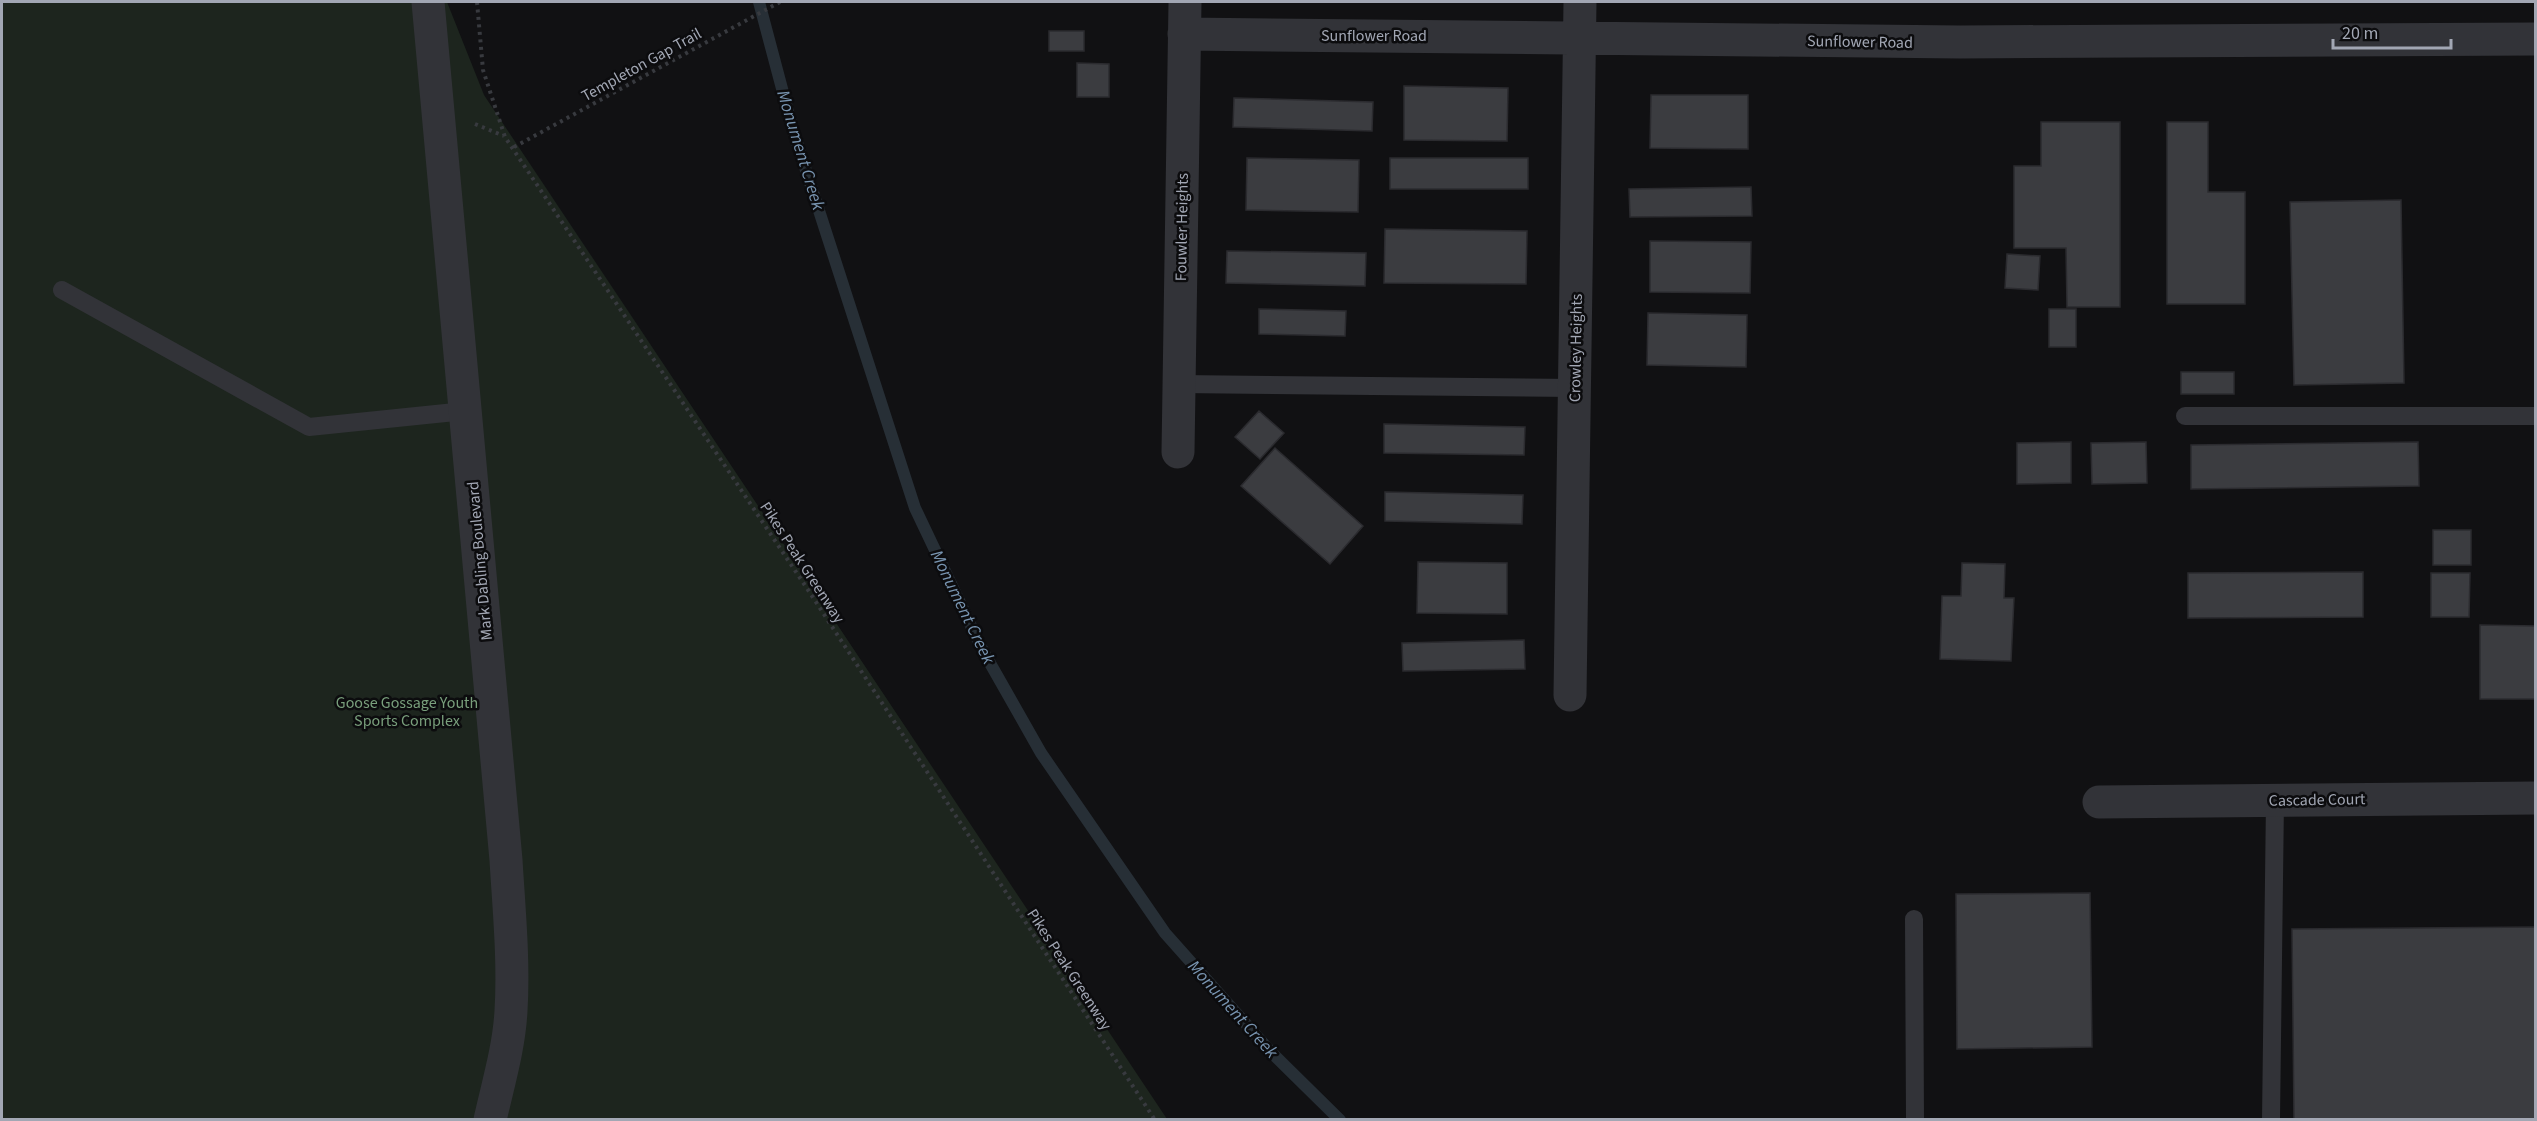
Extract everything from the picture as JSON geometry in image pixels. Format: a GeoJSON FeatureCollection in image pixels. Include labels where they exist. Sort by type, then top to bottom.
{"type":"FeatureCollection","features":[{"type":"Feature","properties":{"kind":"street","name":"Mark Dabling Boulevard"},"geometry":{"type":"LineString","coordinates":[[428,2],[506,860],[511,951],[511,1012],[504,1062],[490,1119]]}},
{"type":"Feature","properties":{"kind":"street","name":"Fouwler Heights"},"geometry":{"type":"LineString","coordinates":[[1178,452],[1185,2]]}},
{"type":"Feature","properties":{"kind":"street","name":"Crowley Heights"},"geometry":{"type":"LineString","coordinates":[[1570,696],[1580,2]]}},
{"type":"Feature","properties":{"kind":"street","name":"Sunflower Road"},"geometry":{"type":"LineString","coordinates":[[1184,34],[1960,42],[2535,39]]}},
{"type":"Feature","properties":{"kind":"street","name":"Cascade Court"},"geometry":{"type":"LineString","coordinates":[[2099,802],[2535,798]]}},
{"type":"Feature","properties":{"kind":"lane"},"geometry":{"type":"LineString","coordinates":[[62,290],[309,427],[465,411]]}},
{"type":"Feature","properties":{"kind":"lane"},"geometry":{"type":"LineString","coordinates":[[1178,384],[1575,388]]}},
{"type":"Feature","properties":{"kind":"lane"},"geometry":{"type":"LineString","coordinates":[[2185,416],[2535,416]]}},
{"type":"Feature","properties":{"kind":"lane"},"geometry":{"type":"LineString","coordinates":[[2271,1119],[2275,800]]}},
{"type":"Feature","properties":{"kind":"lane"},"geometry":{"type":"LineString","coordinates":[[1914,919],[1915,1119]]}},
{"type":"Feature","properties":{"kind":"path","name":"Pikes Peak Greenway"},"geometry":{"type":"LineString","coordinates":[[477,2],[483,70],[505,137],[514,147],[1155,1119]]}},
{"type":"Feature","properties":{"kind":"path","name":"Templeton Gap Trail"},"geometry":{"type":"LineString","coordinates":[[514,147],[780,2]]}},
{"type":"Feature","properties":{"kind":"green space","name":"Goose Gossage Youth Sports Complex"},"geometry":{"type":"Polygon","coordinates":[[[2,2],[447,2],[484,95],[1167,1119],[2,1120],[2,2]]]}},
{"type":"Feature","properties":{"kind":"building"},"geometry":{"type":"Polygon","coordinates":[[[1049,31],[1084,31],[1084,51],[1049,51],[1049,31]]]}},
{"type":"Feature","properties":{"kind":"building"},"geometry":{"type":"Polygon","coordinates":[[[1077,63],[1109,64],[1109,97],[1077,97],[1077,63]]]}},
{"type":"Feature","properties":{"kind":"building"},"geometry":{"type":"Polygon","coordinates":[[[1404,86],[1508,88],[1507,141],[1404,140],[1404,86]]]}},
{"type":"Feature","properties":{"kind":"building"},"geometry":{"type":"Polygon","coordinates":[[[1651,95],[1748,95],[1748,149],[1650,148],[1651,95]]]}},
{"type":"Feature","properties":{"kind":"building"},"geometry":{"type":"Polygon","coordinates":[[[1234,98],[1373,102],[1372,131],[1233,127],[1234,98]]]}},
{"type":"Feature","properties":{"kind":"building"},"geometry":{"type":"Polygon","coordinates":[[[2041,122],[2120,122],[2120,307],[2067,307],[2066,248],[2014,248],[2014,166],[2041,166],[2041,122]]]}},
{"type":"Feature","properties":{"kind":"building"},"geometry":{"type":"Polygon","coordinates":[[[2167,122],[2208,122],[2208,192],[2245,192],[2245,304],[2167,304],[2167,122]]]}},
{"type":"Feature","properties":{"kind":"building"},"geometry":{"type":"Polygon","coordinates":[[[1247,158],[1359,160],[1358,212],[1246,210],[1247,158]]]}},
{"type":"Feature","properties":{"kind":"building"},"geometry":{"type":"Polygon","coordinates":[[[1390,158],[1528,158],[1528,189],[1390,189],[1390,158]]]}},
{"type":"Feature","properties":{"kind":"building"},"geometry":{"type":"Polygon","coordinates":[[[1751,187],[1752,216],[1630,217],[1629,189],[1751,187]]]}},
{"type":"Feature","properties":{"kind":"building"},"geometry":{"type":"Polygon","coordinates":[[[2401,200],[2404,383],[2294,385],[2290,202],[2401,200]]]}},
{"type":"Feature","properties":{"kind":"building"},"geometry":{"type":"Polygon","coordinates":[[[1385,229],[1527,231],[1526,284],[1384,283],[1385,229]]]}},
{"type":"Feature","properties":{"kind":"building"},"geometry":{"type":"Polygon","coordinates":[[[1650,241],[1751,242],[1750,293],[1650,292],[1650,241]]]}},
{"type":"Feature","properties":{"kind":"building"},"geometry":{"type":"Polygon","coordinates":[[[1227,251],[1366,253],[1365,286],[1226,283],[1227,251]]]}},
{"type":"Feature","properties":{"kind":"building"},"geometry":{"type":"Polygon","coordinates":[[[2007,254],[2040,256],[2038,290],[2005,288],[2007,254]]]}},
{"type":"Feature","properties":{"kind":"building"},"geometry":{"type":"Polygon","coordinates":[[[1259,309],[1346,311],[1345,336],[1259,334],[1259,309]]]}},
{"type":"Feature","properties":{"kind":"building"},"geometry":{"type":"Polygon","coordinates":[[[2049,309],[2076,309],[2076,347],[2049,347],[2049,309]]]}},
{"type":"Feature","properties":{"kind":"building"},"geometry":{"type":"Polygon","coordinates":[[[1648,313],[1747,315],[1746,367],[1647,365],[1648,313]]]}},
{"type":"Feature","properties":{"kind":"building"},"geometry":{"type":"Polygon","coordinates":[[[2181,372],[2234,372],[2234,394],[2181,394],[2181,372]]]}},
{"type":"Feature","properties":{"kind":"building"},"geometry":{"type":"Polygon","coordinates":[[[1259,411],[1284,433],[1260,459],[1235,437],[1259,411]]]}},
{"type":"Feature","properties":{"kind":"building"},"geometry":{"type":"Polygon","coordinates":[[[1384,424],[1525,427],[1524,455],[1384,453],[1384,424]]]}},
{"type":"Feature","properties":{"kind":"building"},"geometry":{"type":"Polygon","coordinates":[[[2071,442],[2071,483],[2017,484],[2017,443],[2071,442]]]}},
{"type":"Feature","properties":{"kind":"building"},"geometry":{"type":"Polygon","coordinates":[[[2146,442],[2147,483],[2092,484],[2091,443],[2146,442]]]}},
{"type":"Feature","properties":{"kind":"building"},"geometry":{"type":"Polygon","coordinates":[[[2418,442],[2419,486],[2191,489],[2191,445],[2418,442]]]}},
{"type":"Feature","properties":{"kind":"building"},"geometry":{"type":"Polygon","coordinates":[[[1275,448],[1363,526],[1330,564],[1241,486],[1275,448]]]}},
{"type":"Feature","properties":{"kind":"building"},"geometry":{"type":"Polygon","coordinates":[[[1385,492],[1523,495],[1522,524],[1385,521],[1385,492]]]}},
{"type":"Feature","properties":{"kind":"building"},"geometry":{"type":"Polygon","coordinates":[[[2433,530],[2471,530],[2471,565],[2433,565],[2433,530]]]}},
{"type":"Feature","properties":{"kind":"building"},"geometry":{"type":"Polygon","coordinates":[[[1418,562],[1507,563],[1507,614],[1417,613],[1418,562]]]}},
{"type":"Feature","properties":{"kind":"building"},"geometry":{"type":"Polygon","coordinates":[[[1962,563],[2005,564],[2004,598],[2014,598],[2011,661],[1940,659],[1942,596],[1961,596],[1962,563]]]}},
{"type":"Feature","properties":{"kind":"building"},"geometry":{"type":"Polygon","coordinates":[[[2363,572],[2363,617],[2188,618],[2188,573],[2363,572]]]}},
{"type":"Feature","properties":{"kind":"building"},"geometry":{"type":"Polygon","coordinates":[[[2431,573],[2470,573],[2469,617],[2431,617],[2431,573]]]}},
{"type":"Feature","properties":{"kind":"building"},"geometry":{"type":"Polygon","coordinates":[[[2480,625],[2536,626],[2536,699],[2480,699],[2480,625]]]}},
{"type":"Feature","properties":{"kind":"building"},"geometry":{"type":"Polygon","coordinates":[[[1524,640],[1525,669],[1403,671],[1402,643],[1524,640]]]}},
{"type":"Feature","properties":{"kind":"building"},"geometry":{"type":"Polygon","coordinates":[[[2090,893],[2092,1047],[1957,1049],[1956,894],[2090,893]]]}},
{"type":"Feature","properties":{"kind":"building"},"geometry":{"type":"Polygon","coordinates":[[[2536,927],[2536,1120],[2294,1120],[2292,929],[2536,927]]]}},
{"type":"Feature","properties":{"kind":"waterway","name":"Monument Creek"},"geometry":{"type":"LineString","coordinates":[[759,2],[793,130],[915,508],[982,649],[1041,753],[1165,933],[1270,1051],[1340,1120]]}}]}
